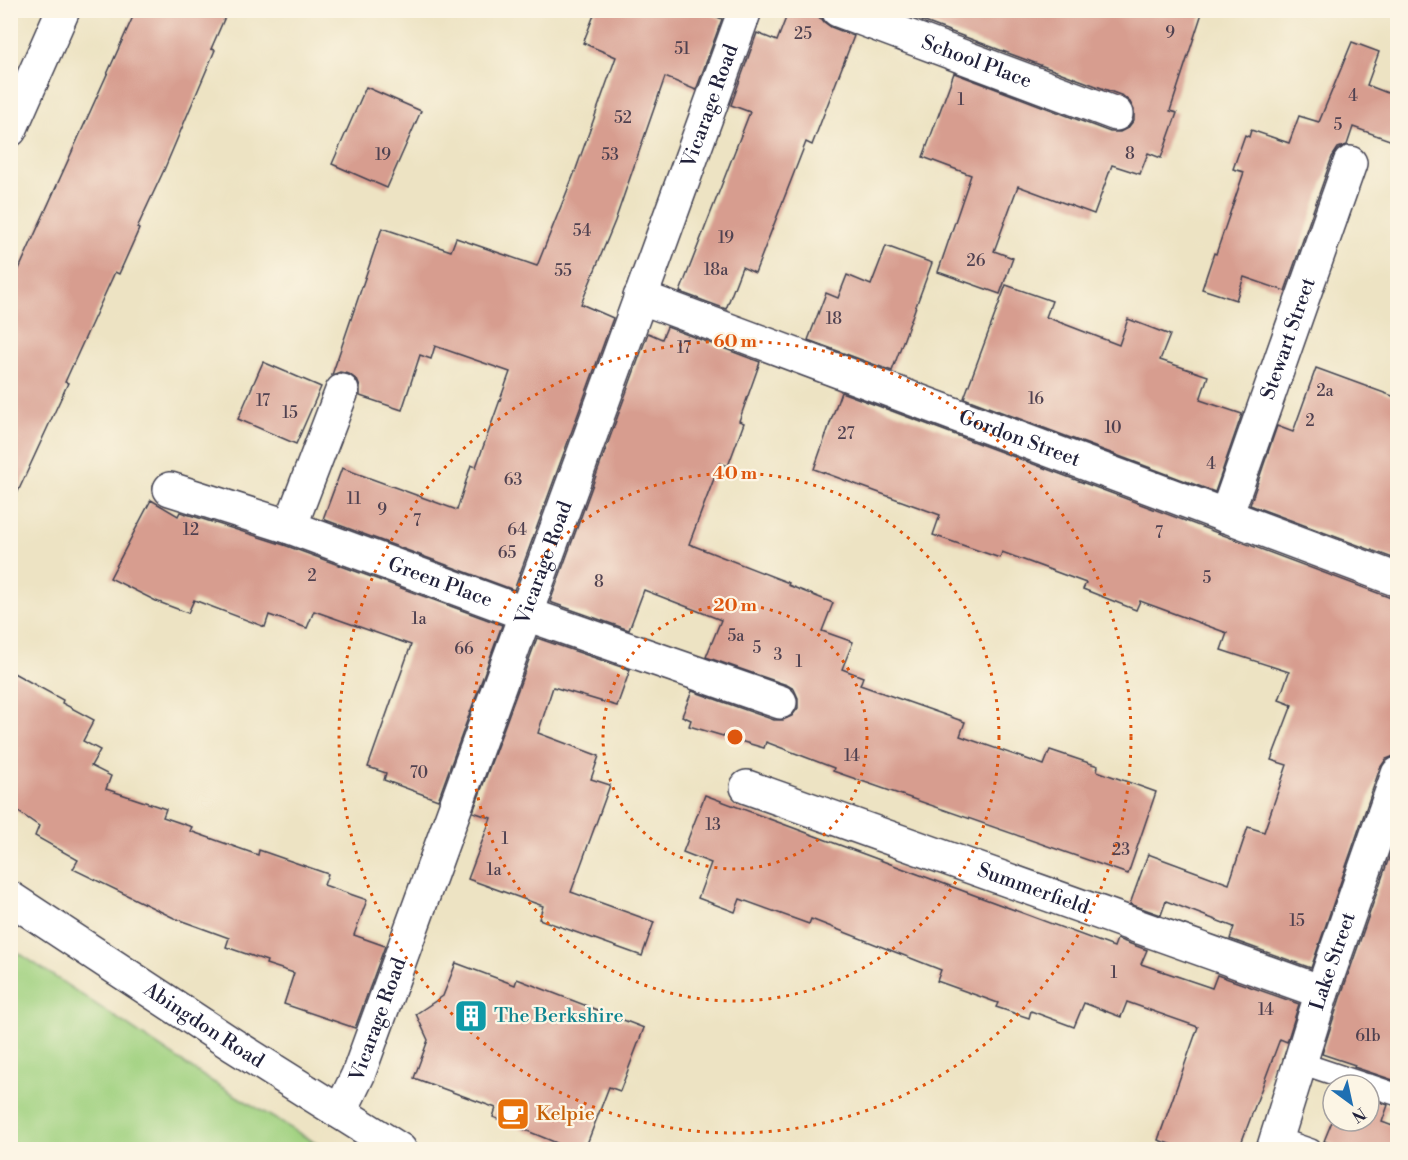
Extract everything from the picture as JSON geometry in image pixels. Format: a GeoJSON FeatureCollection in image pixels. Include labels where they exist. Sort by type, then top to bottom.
{"type":"FeatureCollection","features":[{"type":"Feature","properties":{"kind":"street"},"geometry":{"type":"LineString","coordinates":[[10,130],[63,10]]}},
{"type":"Feature","properties":{"kind":"street","name":"Vicarage Road"},"geometry":{"type":"LineString","coordinates":[[340,1112],[358,1075],[745,10]]}},
{"type":"Feature","properties":{"kind":"street","name":"School Place"},"geometry":{"type":"LineString","coordinates":[[838,10],[1116,114]]}},
{"type":"Feature","properties":{"kind":"street","name":"Stewart Street"},"geometry":{"type":"LineString","coordinates":[[1226,516],[1350,163]]}},
{"type":"Feature","properties":{"kind":"street","name":"Gordon Street"},"geometry":{"type":"LineString","coordinates":[[640,297],[1398,580]]}},
{"type":"Feature","properties":{"kind":"street"},"geometry":{"type":"LineString","coordinates":[[290,527],[342,391]]}},
{"type":"Feature","properties":{"kind":"street","name":"Green Place"},"geometry":{"type":"LineString","coordinates":[[170,489],[290,527],[526,614],[780,702]]}},
{"type":"Feature","properties":{"kind":"street","name":"Lake Street"},"geometry":{"type":"LineString","coordinates":[[1275,1144],[1322,992],[1398,774]]}},
{"type":"Feature","properties":{"kind":"street","name":"Summerfield"},"geometry":{"type":"LineString","coordinates":[[747,787],[1322,992]]}},
{"type":"Feature","properties":{"kind":"street","name":"Abingdon Road"},"geometry":{"type":"LineString","coordinates":[[10,898],[233,1045],[400,1149]]}},
{"type":"Feature","properties":{"kind":"lane"},"geometry":{"type":"LineString","coordinates":[[1301,1063],[1331,1073]]}},
{"type":"Feature","properties":{"kind":"lane"},"geometry":{"type":"LineString","coordinates":[[1381,1089],[1398,1095]]}},
{"type":"Feature","properties":{"kind":"lane"},"geometry":{"type":"LineString","coordinates":[[1275,1144],[1311,1149]]}},
{"type":"Feature","properties":{"kind":"green space"},"geometry":{"type":"Polygon","coordinates":[[[10,947],[208,1079],[326,1149],[11,1149],[10,947]]]}},
{"type":"Feature","properties":{"kind":"building"},"geometry":{"type":"Polygon","coordinates":[[[136,10],[228,10],[211,49],[215,50],[137,228],[139,229],[119,274],[115,272],[65,382],[68,383],[10,509],[10,289],[136,10]]]}},
{"type":"Feature","properties":{"kind":"building"},"geometry":{"type":"Polygon","coordinates":[[[596,10],[702,10],[722,19],[696,90],[665,77],[615,221],[581,304],[613,318],[514,590],[323,519],[342,468],[457,510],[471,465],[476,467],[510,372],[435,346],[431,359],[420,355],[402,410],[360,396],[357,380],[349,374],[340,372],[332,375],[382,228],[451,251],[456,238],[537,266],[576,169],[616,57],[583,43],[596,10]]]}},
{"type":"Feature","properties":{"kind":"building"},"geometry":{"type":"Polygon","coordinates":[[[789,10],[800,10],[822,19],[831,27],[854,36],[812,145],[806,142],[755,273],[742,267],[726,309],[680,292],[750,112],[731,105],[757,33],[777,41],[789,10]]]}},
{"type":"Feature","properties":{"kind":"building"},"geometry":{"type":"Polygon","coordinates":[[[893,10],[1203,10],[1170,111],[1177,113],[1161,158],[1148,153],[1140,174],[1112,165],[1094,214],[1018,186],[994,251],[1013,258],[1000,294],[938,272],[971,175],[923,157],[954,73],[1110,132],[1120,132],[1128,128],[1134,120],[1134,110],[1123,96],[893,10]]]}},
{"type":"Feature","properties":{"kind":"building"},"geometry":{"type":"Polygon","coordinates":[[[1352,42],[1379,52],[1367,85],[1398,97],[1398,143],[1353,127],[1347,145],[1338,148],[1332,157],[1285,291],[1244,277],[1236,300],[1202,289],[1244,172],[1233,169],[1245,135],[1249,137],[1251,130],[1289,143],[1299,116],[1319,122],[1352,42]]]}},
{"type":"Feature","properties":{"kind":"building"},"geometry":{"type":"Polygon","coordinates":[[[366,87],[421,111],[387,188],[332,164],[366,87]]]}},
{"type":"Feature","properties":{"kind":"building"},"geometry":{"type":"Polygon","coordinates":[[[886,246],[932,263],[892,371],[808,340],[826,293],[838,298],[847,275],[871,285],[886,246]]]}},
{"type":"Feature","properties":{"kind":"building"},"geometry":{"type":"Polygon","coordinates":[[[1006,285],[1052,301],[1046,317],[1119,345],[1128,319],[1170,335],[1160,360],[1208,376],[1200,400],[1242,414],[1215,492],[964,398],[1006,285]]]}},
{"type":"Feature","properties":{"kind":"building"},"geometry":{"type":"Polygon","coordinates":[[[667,327],[760,362],[739,421],[744,423],[728,466],[720,463],[689,544],[789,583],[788,585],[833,603],[822,631],[853,642],[842,669],[863,677],[860,685],[965,722],[960,736],[1044,765],[1050,750],[1098,766],[1097,771],[1156,792],[1128,874],[833,771],[834,768],[766,742],[764,748],[689,726],[691,720],[682,716],[692,691],[774,720],[783,720],[792,716],[798,708],[798,698],[794,689],[787,685],[706,657],[721,620],[644,590],[629,630],[550,602],[648,333],[662,339],[667,327]]]}},
{"type":"Feature","properties":{"kind":"building"},"geometry":{"type":"Polygon","coordinates":[[[263,362],[321,387],[296,444],[238,419],[263,362]]]}},
{"type":"Feature","properties":{"kind":"building"},"geometry":{"type":"Polygon","coordinates":[[[1316,368],[1398,398],[1398,560],[1250,505],[1277,426],[1293,432],[1316,368]]]}},
{"type":"Feature","properties":{"kind":"building"},"geometry":{"type":"Polygon","coordinates":[[[841,392],[1391,598],[1398,598],[1398,756],[1386,759],[1380,768],[1311,968],[1230,939],[1234,927],[1166,901],[1161,915],[1130,904],[1148,854],[1229,884],[1248,827],[1264,832],[1287,765],[1271,760],[1292,705],[1279,700],[1289,672],[1221,650],[1227,633],[1140,601],[1136,610],[1083,589],[1086,583],[1002,552],[1000,558],[933,535],[940,515],[814,469],[841,392]]]}},
{"type":"Feature","properties":{"kind":"building"},"geometry":{"type":"Polygon","coordinates":[[[151,500],[178,516],[180,512],[284,545],[502,625],[438,800],[384,780],[386,773],[368,767],[411,645],[314,611],[307,628],[269,615],[265,627],[194,600],[188,613],[156,601],[110,578],[151,500]]]}},
{"type":"Feature","properties":{"kind":"building"},"geometry":{"type":"Polygon","coordinates":[[[537,638],[630,670],[617,706],[553,687],[538,733],[599,756],[591,779],[610,785],[571,892],[654,922],[642,956],[539,919],[543,906],[468,879],[491,818],[473,812],[537,638]]]}},
{"type":"Feature","properties":{"kind":"building"},"geometry":{"type":"Polygon","coordinates":[[[10,671],[94,720],[83,741],[100,750],[91,766],[111,776],[106,789],[166,809],[163,817],[192,827],[190,831],[258,855],[259,850],[328,874],[324,885],[367,900],[354,935],[385,946],[355,1028],[284,1004],[294,973],[226,947],[229,938],[174,918],[73,869],[78,860],[35,836],[39,826],[10,806],[10,671]]]}},
{"type":"Feature","properties":{"kind":"building"},"geometry":{"type":"Polygon","coordinates":[[[705,795],[1114,947],[1117,939],[1147,950],[1141,964],[1212,988],[1217,975],[1299,1004],[1287,1042],[1280,1039],[1239,1149],[1184,1149],[1158,1140],[1198,1027],[1127,1002],[1121,1017],[1084,1003],[1074,1027],[1031,1011],[1029,1018],[996,1007],[998,1003],[937,981],[941,970],[811,919],[809,924],[740,899],[735,912],[698,898],[711,863],[683,852],[705,795]]]}},
{"type":"Feature","properties":{"kind":"building"},"geometry":{"type":"Polygon","coordinates":[[[1398,832],[1398,1078],[1396,1081],[1381,1076],[1381,1073],[1372,1073],[1322,1054],[1398,832]]]}},
{"type":"Feature","properties":{"kind":"building"},"geometry":{"type":"Polygon","coordinates":[[[456,963],[515,985],[517,979],[644,1028],[620,1091],[609,1087],[585,1149],[570,1149],[493,1117],[496,1108],[414,1078],[428,1040],[416,1014],[443,996],[456,963]]]}},
{"type":"Feature","properties":{"kind":"building"},"geometry":{"type":"Polygon","coordinates":[[[1381,1102],[1388,1105],[1382,1122],[1398,1128],[1398,1149],[1344,1149],[1324,1141],[1327,1133],[1381,1133],[1381,1102]]]}},
{"type":"Feature","properties":{"kind":"place","name":"The Berkshire"},"geometry":{"type":"Point","coordinates":[471,1016]}},
{"type":"Feature","properties":{"kind":"place","name":"Kelpie"},"geometry":{"type":"Point","coordinates":[513,1114]}}]}
